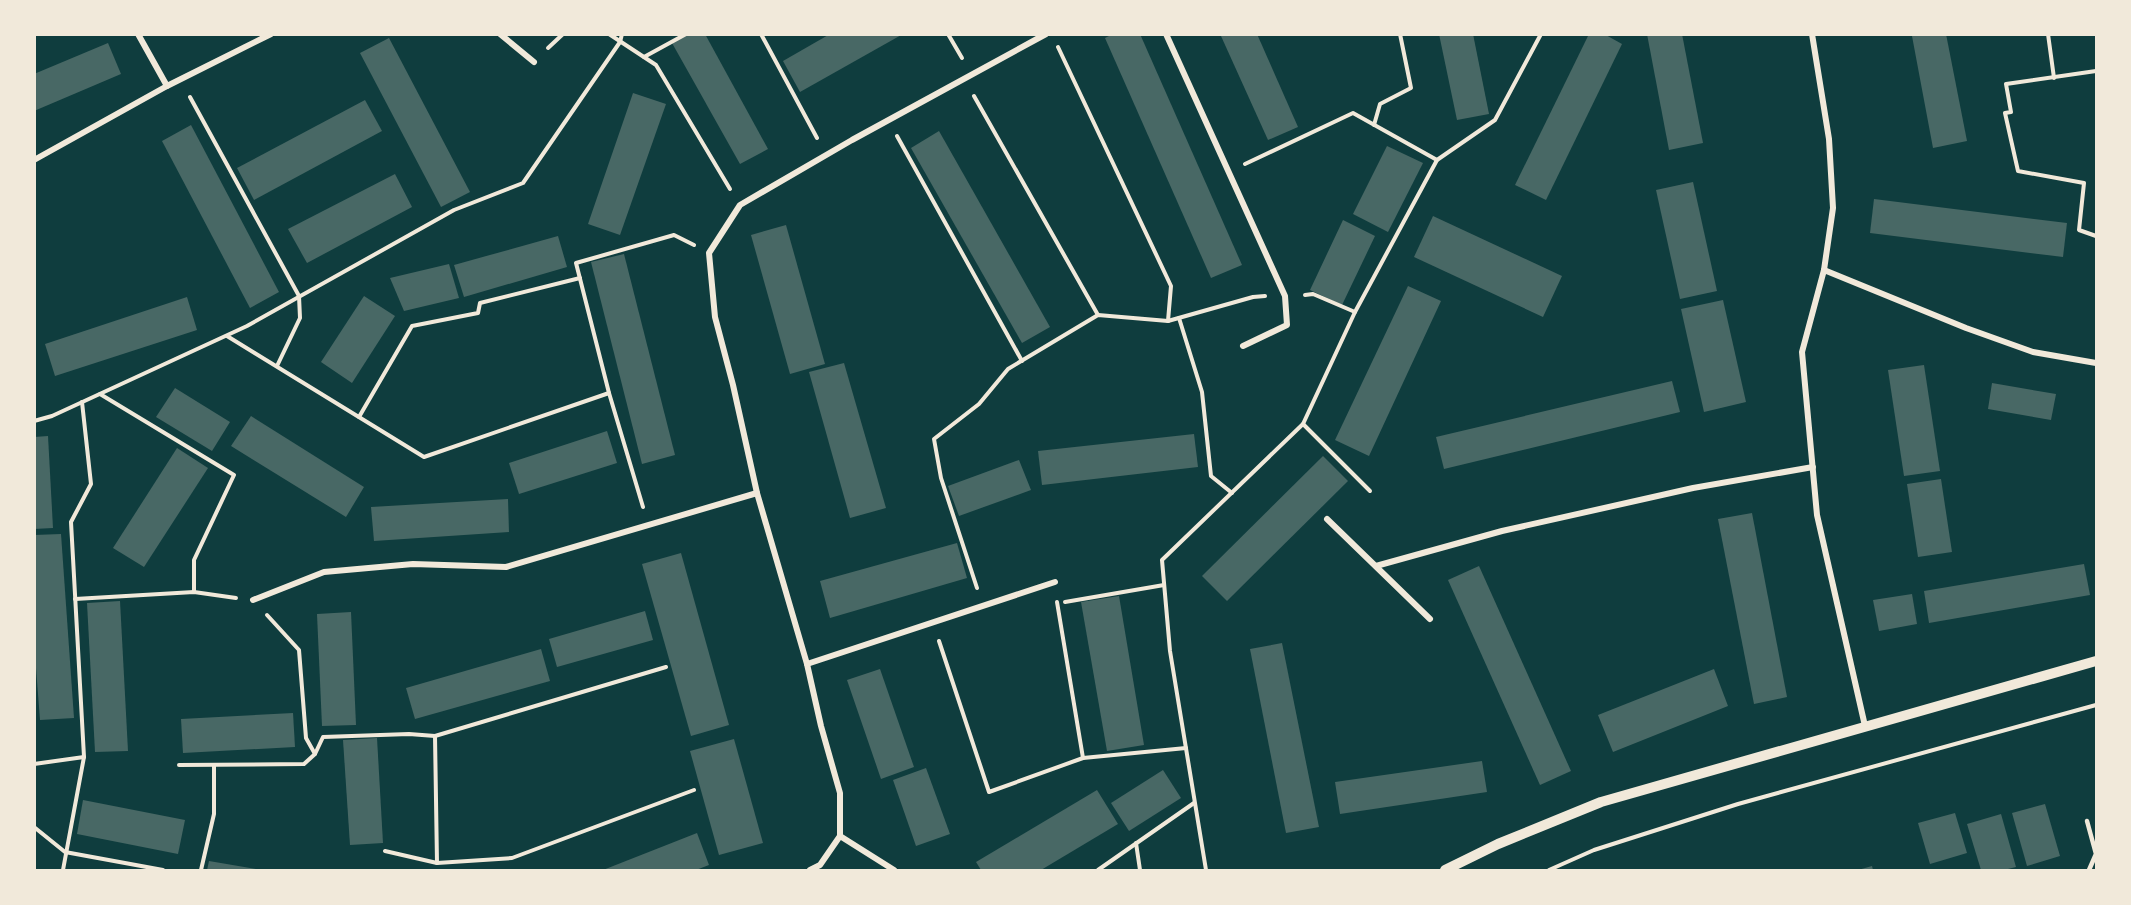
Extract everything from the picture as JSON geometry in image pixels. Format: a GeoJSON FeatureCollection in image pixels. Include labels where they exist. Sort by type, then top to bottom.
{"type":"FeatureCollection","features":[{"type":"Feature","properties":{"kind":"street"},"geometry":{"type":"LineString","coordinates":[[138,34],[167,86]]}},
{"type":"Feature","properties":{"kind":"street"},"geometry":{"type":"LineString","coordinates":[[34,160],[167,86],[271,34]]}},
{"type":"Feature","properties":{"kind":"street"},"geometry":{"type":"LineString","coordinates":[[500,34],[534,62]]}},
{"type":"Feature","properties":{"kind":"street"},"geometry":{"type":"LineString","coordinates":[[810,870],[820,865],[840,836],[840,793],[821,726],[807,664],[757,493],[715,317],[709,253],[740,205],[888,120],[1046,34]]}},
{"type":"Feature","properties":{"kind":"street"},"geometry":{"type":"LineString","coordinates":[[1166,34],[1286,296],[1287,325],[1243,346]]}},
{"type":"Feature","properties":{"kind":"street"},"geometry":{"type":"LineString","coordinates":[[1812,34],[1829,138],[1833,208],[1824,270],[1802,352],[1817,515],[1865,726]]}},
{"type":"Feature","properties":{"kind":"street"},"geometry":{"type":"LineString","coordinates":[[1824,270],[1966,328],[2033,352],[2097,363]]}},
{"type":"Feature","properties":{"kind":"street"},"geometry":{"type":"LineString","coordinates":[[1376,566],[1502,531],[1693,488],[1813,467]]}},
{"type":"Feature","properties":{"kind":"street"},"geometry":{"type":"LineString","coordinates":[[253,600],[324,572],[413,564],[506,567],[757,493]]}},
{"type":"Feature","properties":{"kind":"street"},"geometry":{"type":"LineString","coordinates":[[1327,519],[1430,619]]}},
{"type":"Feature","properties":{"kind":"street"},"geometry":{"type":"LineString","coordinates":[[807,664],[1055,582]]}},
{"type":"Feature","properties":{"kind":"street"},"geometry":{"type":"LineString","coordinates":[[1445,870],[1498,844],[1601,802],[2097,661]]}},
{"type":"Feature","properties":{"kind":"street"},"geometry":{"type":"LineString","coordinates":[[840,836],[894,870]]}},
{"type":"Feature","properties":{"kind":"lane"},"geometry":{"type":"LineString","coordinates":[[2087,821],[2096,854],[2089,870]]}},
{"type":"Feature","properties":{"kind":"path"},"geometry":{"type":"LineString","coordinates":[[609,34],[656,65],[740,205]]}},
{"type":"Feature","properties":{"kind":"path"},"geometry":{"type":"LineString","coordinates":[[34,421],[52,416],[227,336],[454,210],[523,183],[620,42],[622,34]]}},
{"type":"Feature","properties":{"kind":"path"},"geometry":{"type":"LineString","coordinates":[[644,57],[686,34]]}},
{"type":"Feature","properties":{"kind":"path"},"geometry":{"type":"LineString","coordinates":[[761,34],[826,155]]}},
{"type":"Feature","properties":{"kind":"path"},"geometry":{"type":"LineString","coordinates":[[948,34],[971,75]]}},
{"type":"Feature","properties":{"kind":"path"},"geometry":{"type":"LineString","coordinates":[[1374,125],[1380,104],[1411,88],[1400,34]]}},
{"type":"Feature","properties":{"kind":"path"},"geometry":{"type":"LineString","coordinates":[[1206,870],[1170,651],[1162,560],[1304,424],[1354,312],[1437,160],[1495,120],[1541,34]]}},
{"type":"Feature","properties":{"kind":"path"},"geometry":{"type":"LineString","coordinates":[[2048,34],[2054,78]]}},
{"type":"Feature","properties":{"kind":"path"},"geometry":{"type":"LineString","coordinates":[[1058,45],[1171,286],[1168,321]]}},
{"type":"Feature","properties":{"kind":"path"},"geometry":{"type":"LineString","coordinates":[[2097,71],[2006,84],[2011,112],[2004,113],[2018,171],[2084,183],[2079,230],[2097,236]]}},
{"type":"Feature","properties":{"kind":"path"},"geometry":{"type":"LineString","coordinates":[[964,78],[1098,315]]}},
{"type":"Feature","properties":{"kind":"path"},"geometry":{"type":"LineString","coordinates":[[180,80],[299,296],[300,318],[277,366]]}},
{"type":"Feature","properties":{"kind":"path"},"geometry":{"type":"LineString","coordinates":[[1229,172],[1353,113],[1437,160]]}},
{"type":"Feature","properties":{"kind":"path"},"geometry":{"type":"LineString","coordinates":[[888,120],[1022,361]]}},
{"type":"Feature","properties":{"kind":"path"},"geometry":{"type":"LineString","coordinates":[[648,525],[609,393],[576,263],[674,235],[709,253]]}},
{"type":"Feature","properties":{"kind":"path"},"geometry":{"type":"LineString","coordinates":[[359,417],[411,326],[478,313],[480,303],[580,278]]}},
{"type":"Feature","properties":{"kind":"path"},"geometry":{"type":"LineString","coordinates":[[983,606],[941,478],[934,439],[979,404],[1008,369],[1098,315],[1168,321],[1253,297],[1313,294],[1354,312]]}},
{"type":"Feature","properties":{"kind":"path"},"geometry":{"type":"LineString","coordinates":[[1179,318],[1202,392],[1211,476],[1232,493]]}},
{"type":"Feature","properties":{"kind":"path"},"geometry":{"type":"LineString","coordinates":[[227,336],[424,457],[609,393]]}},
{"type":"Feature","properties":{"kind":"path"},"geometry":{"type":"LineString","coordinates":[[100,394],[234,475],[194,560],[194,592]]}},
{"type":"Feature","properties":{"kind":"path"},"geometry":{"type":"LineString","coordinates":[[63,870],[84,757],[71,522],[92,484],[82,402]]}},
{"type":"Feature","properties":{"kind":"path"},"geometry":{"type":"LineString","coordinates":[[1304,424],[1370,491]]}},
{"type":"Feature","properties":{"kind":"path"},"geometry":{"type":"LineString","coordinates":[[1055,582],[1083,758]]}},
{"type":"Feature","properties":{"kind":"path"},"geometry":{"type":"LineString","coordinates":[[1057,605],[1072,599],[1164,585]]}},
{"type":"Feature","properties":{"kind":"path"},"geometry":{"type":"LineString","coordinates":[[75,599],[194,592],[253,600],[298,650],[306,738],[315,754]]}},
{"type":"Feature","properties":{"kind":"path"},"geometry":{"type":"LineString","coordinates":[[933,622],[989,792],[1083,758],[1186,748]]}},
{"type":"Feature","properties":{"kind":"path"},"geometry":{"type":"LineString","coordinates":[[179,765],[304,764],[315,754],[323,737],[409,734],[435,736],[666,667]]}},
{"type":"Feature","properties":{"kind":"path"},"geometry":{"type":"LineString","coordinates":[[1549,870],[1594,850],[1738,804],[2097,705]]}},
{"type":"Feature","properties":{"kind":"path"},"geometry":{"type":"LineString","coordinates":[[435,736],[437,863]]}},
{"type":"Feature","properties":{"kind":"path"},"geometry":{"type":"LineString","coordinates":[[34,764],[84,757]]}},
{"type":"Feature","properties":{"kind":"path"},"geometry":{"type":"LineString","coordinates":[[201,870],[214,814],[214,765]]}},
{"type":"Feature","properties":{"kind":"path"},"geometry":{"type":"LineString","coordinates":[[384,851],[437,863],[512,858],[694,790]]}},
{"type":"Feature","properties":{"kind":"path"},"geometry":{"type":"LineString","coordinates":[[1098,870],[1194,802]]}},
{"type":"Feature","properties":{"kind":"path"},"geometry":{"type":"LineString","coordinates":[[34,827],[65,852],[163,870]]}},
{"type":"Feature","properties":{"kind":"path"},"geometry":{"type":"LineString","coordinates":[[1136,843],[1140,870]]}},
{"type":"Feature","properties":{"kind":"building"},"geometry":{"type":"Polygon","coordinates":[[[687,34],[705,34],[768,149],[740,164],[672,43],[687,34]]]}},
{"type":"Feature","properties":{"kind":"building"},"geometry":{"type":"Polygon","coordinates":[[[830,34],[903,34],[800,92],[783,61],[830,34]]]}},
{"type":"Feature","properties":{"kind":"building"},"geometry":{"type":"Polygon","coordinates":[[[1113,34],[1140,34],[1242,265],[1211,278],[1105,38],[1113,34]]]}},
{"type":"Feature","properties":{"kind":"building"},"geometry":{"type":"Polygon","coordinates":[[[1257,34],[1298,127],[1268,140],[1221,36],[1257,34]]]}},
{"type":"Feature","properties":{"kind":"building"},"geometry":{"type":"Polygon","coordinates":[[[1439,34],[1473,34],[1489,114],[1457,120],[1439,34]]]}},
{"type":"Feature","properties":{"kind":"building"},"geometry":{"type":"Polygon","coordinates":[[[1589,34],[1604,34],[1622,44],[1546,200],[1515,185],[1589,34]]]}},
{"type":"Feature","properties":{"kind":"building"},"geometry":{"type":"Polygon","coordinates":[[[1647,34],[1682,34],[1703,143],[1669,150],[1647,34]]]}},
{"type":"Feature","properties":{"kind":"building"},"geometry":{"type":"Polygon","coordinates":[[[1946,34],[1967,141],[1933,148],[1912,36],[1946,34]]]}},
{"type":"Feature","properties":{"kind":"building"},"geometry":{"type":"Polygon","coordinates":[[[389,38],[470,192],[441,207],[360,53],[389,38]]]}},
{"type":"Feature","properties":{"kind":"building"},"geometry":{"type":"Polygon","coordinates":[[[108,43],[121,74],[34,111],[34,74],[108,43]]]}},
{"type":"Feature","properties":{"kind":"building"},"geometry":{"type":"Polygon","coordinates":[[[633,93],[666,104],[620,235],[588,224],[633,93]]]}},
{"type":"Feature","properties":{"kind":"building"},"geometry":{"type":"Polygon","coordinates":[[[365,100],[382,131],[254,200],[237,168],[365,100]]]}},
{"type":"Feature","properties":{"kind":"building"},"geometry":{"type":"Polygon","coordinates":[[[191,125],[279,292],[250,308],[162,141],[191,125]]]}},
{"type":"Feature","properties":{"kind":"building"},"geometry":{"type":"Polygon","coordinates":[[[939,131],[1050,327],[1022,343],[911,148],[939,131]]]}},
{"type":"Feature","properties":{"kind":"building"},"geometry":{"type":"Polygon","coordinates":[[[1387,146],[1423,163],[1388,232],[1353,214],[1387,146]]]}},
{"type":"Feature","properties":{"kind":"building"},"geometry":{"type":"Polygon","coordinates":[[[395,174],[412,207],[307,263],[288,229],[395,174]]]}},
{"type":"Feature","properties":{"kind":"building"},"geometry":{"type":"Polygon","coordinates":[[[1693,182],[1717,291],[1680,299],[1656,190],[1693,182]]]}},
{"type":"Feature","properties":{"kind":"building"},"geometry":{"type":"Polygon","coordinates":[[[1874,199],[2067,223],[2063,257],[1870,233],[1874,199]]]}},
{"type":"Feature","properties":{"kind":"building"},"geometry":{"type":"Polygon","coordinates":[[[1433,216],[1562,276],[1543,317],[1414,257],[1433,216]]]}},
{"type":"Feature","properties":{"kind":"building"},"geometry":{"type":"Polygon","coordinates":[[[1343,220],[1375,236],[1342,305],[1310,290],[1343,220]]]}},
{"type":"Feature","properties":{"kind":"building"},"geometry":{"type":"Polygon","coordinates":[[[786,225],[825,364],[790,374],[751,235],[786,225]]]}},
{"type":"Feature","properties":{"kind":"building"},"geometry":{"type":"Polygon","coordinates":[[[558,236],[567,267],[464,297],[454,265],[558,236]]]}},
{"type":"Feature","properties":{"kind":"building"},"geometry":{"type":"Polygon","coordinates":[[[624,254],[675,455],[642,464],[591,262],[624,254]]]}},
{"type":"Feature","properties":{"kind":"building"},"geometry":{"type":"Polygon","coordinates":[[[449,264],[459,298],[404,311],[390,278],[449,264]]]}},
{"type":"Feature","properties":{"kind":"building"},"geometry":{"type":"Polygon","coordinates":[[[1408,286],[1441,301],[1369,456],[1335,440],[1408,286]]]}},
{"type":"Feature","properties":{"kind":"building"},"geometry":{"type":"Polygon","coordinates":[[[364,296],[395,316],[352,383],[321,362],[364,296]]]}},
{"type":"Feature","properties":{"kind":"building"},"geometry":{"type":"Polygon","coordinates":[[[187,297],[197,330],[55,376],[45,344],[187,297]]]}},
{"type":"Feature","properties":{"kind":"building"},"geometry":{"type":"Polygon","coordinates":[[[1723,300],[1746,402],[1704,412],[1681,309],[1723,300]]]}},
{"type":"Feature","properties":{"kind":"building"},"geometry":{"type":"Polygon","coordinates":[[[844,363],[886,508],[850,518],[809,372],[844,363]]]}},
{"type":"Feature","properties":{"kind":"building"},"geometry":{"type":"Polygon","coordinates":[[[1924,365],[1940,471],[1904,476],[1888,370],[1924,365]]]}},
{"type":"Feature","properties":{"kind":"building"},"geometry":{"type":"Polygon","coordinates":[[[1672,381],[1680,412],[1444,469],[1436,437],[1672,381]]]}},
{"type":"Feature","properties":{"kind":"building"},"geometry":{"type":"Polygon","coordinates":[[[1992,383],[2056,394],[2051,420],[1988,409],[1992,383]]]}},
{"type":"Feature","properties":{"kind":"building"},"geometry":{"type":"Polygon","coordinates":[[[175,388],[230,422],[212,451],[156,417],[175,388]]]}},
{"type":"Feature","properties":{"kind":"building"},"geometry":{"type":"Polygon","coordinates":[[[251,416],[364,487],[346,517],[231,446],[251,416]]]}},
{"type":"Feature","properties":{"kind":"building"},"geometry":{"type":"Polygon","coordinates":[[[607,431],[617,463],[519,494],[509,463],[607,431]]]}},
{"type":"Feature","properties":{"kind":"building"},"geometry":{"type":"Polygon","coordinates":[[[1194,434],[1198,467],[1042,485],[1038,451],[1194,434]]]}},
{"type":"Feature","properties":{"kind":"building"},"geometry":{"type":"Polygon","coordinates":[[[48,436],[53,528],[34,529],[34,437],[48,436]]]}},
{"type":"Feature","properties":{"kind":"building"},"geometry":{"type":"Polygon","coordinates":[[[177,448],[208,468],[144,567],[113,548],[177,448]]]}},
{"type":"Feature","properties":{"kind":"building"},"geometry":{"type":"Polygon","coordinates":[[[1323,456],[1348,481],[1227,601],[1202,576],[1323,456]]]}},
{"type":"Feature","properties":{"kind":"building"},"geometry":{"type":"Polygon","coordinates":[[[1019,460],[1031,490],[959,516],[948,486],[1019,460]]]}},
{"type":"Feature","properties":{"kind":"building"},"geometry":{"type":"Polygon","coordinates":[[[1941,479],[1952,552],[1918,557],[1907,484],[1941,479]]]}},
{"type":"Feature","properties":{"kind":"building"},"geometry":{"type":"Polygon","coordinates":[[[508,499],[509,532],[374,541],[371,507],[508,499]]]}},
{"type":"Feature","properties":{"kind":"building"},"geometry":{"type":"Polygon","coordinates":[[[1752,513],[1787,697],[1754,704],[1718,519],[1752,513]]]}},
{"type":"Feature","properties":{"kind":"building"},"geometry":{"type":"Polygon","coordinates":[[[61,534],[74,718],[40,720],[34,642],[34,535],[61,534]]]}},
{"type":"Feature","properties":{"kind":"building"},"geometry":{"type":"Polygon","coordinates":[[[957,543],[967,578],[830,618],[820,581],[957,543]]]}},
{"type":"Feature","properties":{"kind":"building"},"geometry":{"type":"Polygon","coordinates":[[[681,553],[729,725],[691,736],[642,564],[681,553]]]}},
{"type":"Feature","properties":{"kind":"building"},"geometry":{"type":"Polygon","coordinates":[[[2084,564],[2090,595],[1929,623],[1924,591],[2084,564]]]}},
{"type":"Feature","properties":{"kind":"building"},"geometry":{"type":"Polygon","coordinates":[[[1479,566],[1571,771],[1540,785],[1448,580],[1479,566]]]}},
{"type":"Feature","properties":{"kind":"building"},"geometry":{"type":"Polygon","coordinates":[[[1912,594],[1917,624],[1879,631],[1873,600],[1912,594]]]}},
{"type":"Feature","properties":{"kind":"building"},"geometry":{"type":"Polygon","coordinates":[[[1119,596],[1144,745],[1107,751],[1081,602],[1119,596]]]}},
{"type":"Feature","properties":{"kind":"building"},"geometry":{"type":"Polygon","coordinates":[[[120,601],[128,751],[95,752],[87,603],[120,601]]]}},
{"type":"Feature","properties":{"kind":"building"},"geometry":{"type":"Polygon","coordinates":[[[645,611],[653,640],[557,667],[549,639],[645,611]]]}},
{"type":"Feature","properties":{"kind":"building"},"geometry":{"type":"Polygon","coordinates":[[[351,612],[356,725],[322,726],[317,614],[351,612]]]}},
{"type":"Feature","properties":{"kind":"building"},"geometry":{"type":"Polygon","coordinates":[[[1282,643],[1319,827],[1286,833],[1250,649],[1282,643]]]}},
{"type":"Feature","properties":{"kind":"building"},"geometry":{"type":"Polygon","coordinates":[[[541,649],[550,681],[415,719],[406,688],[541,649]]]}},
{"type":"Feature","properties":{"kind":"building"},"geometry":{"type":"Polygon","coordinates":[[[880,669],[914,767],[881,779],[847,680],[880,669]]]}},
{"type":"Feature","properties":{"kind":"building"},"geometry":{"type":"Polygon","coordinates":[[[1714,669],[1728,706],[1613,752],[1598,715],[1714,669]]]}},
{"type":"Feature","properties":{"kind":"building"},"geometry":{"type":"Polygon","coordinates":[[[293,713],[295,747],[183,753],[181,719],[293,713]]]}},
{"type":"Feature","properties":{"kind":"building"},"geometry":{"type":"Polygon","coordinates":[[[377,738],[383,843],[350,845],[343,740],[377,738]]]}},
{"type":"Feature","properties":{"kind":"building"},"geometry":{"type":"Polygon","coordinates":[[[734,739],[763,843],[719,855],[690,751],[734,739]]]}},
{"type":"Feature","properties":{"kind":"building"},"geometry":{"type":"Polygon","coordinates":[[[1482,761],[1487,792],[1340,814],[1335,782],[1482,761]]]}},
{"type":"Feature","properties":{"kind":"building"},"geometry":{"type":"Polygon","coordinates":[[[926,768],[950,834],[916,846],[893,780],[926,768]]]}},
{"type":"Feature","properties":{"kind":"building"},"geometry":{"type":"Polygon","coordinates":[[[1163,770],[1181,798],[1129,831],[1111,803],[1163,770]]]}},
{"type":"Feature","properties":{"kind":"building"},"geometry":{"type":"Polygon","coordinates":[[[1097,790],[1118,824],[1041,870],[981,870],[976,862],[1097,790]]]}},
{"type":"Feature","properties":{"kind":"building"},"geometry":{"type":"Polygon","coordinates":[[[83,800],[185,820],[178,854],[77,834],[83,800]]]}},
{"type":"Feature","properties":{"kind":"building"},"geometry":{"type":"Polygon","coordinates":[[[2045,804],[2060,856],[2027,866],[2012,813],[2045,804]]]}},
{"type":"Feature","properties":{"kind":"building"},"geometry":{"type":"Polygon","coordinates":[[[1955,813],[1967,853],[1930,864],[1918,823],[1955,813]]]}},
{"type":"Feature","properties":{"kind":"building"},"geometry":{"type":"Polygon","coordinates":[[[2001,814],[2016,867],[2004,870],[1981,870],[1967,824],[2001,814]]]}},
{"type":"Feature","properties":{"kind":"building"},"geometry":{"type":"Polygon","coordinates":[[[697,833],[709,865],[696,870],[603,870],[697,833]]]}},
{"type":"Feature","properties":{"kind":"building"},"geometry":{"type":"Polygon","coordinates":[[[209,861],[256,869],[256,870],[207,870],[209,861]]]}},
{"type":"Feature","properties":{"kind":"building"},"geometry":{"type":"Polygon","coordinates":[[[1872,866],[1873,870],[1858,870],[1872,866]]]}}]}
